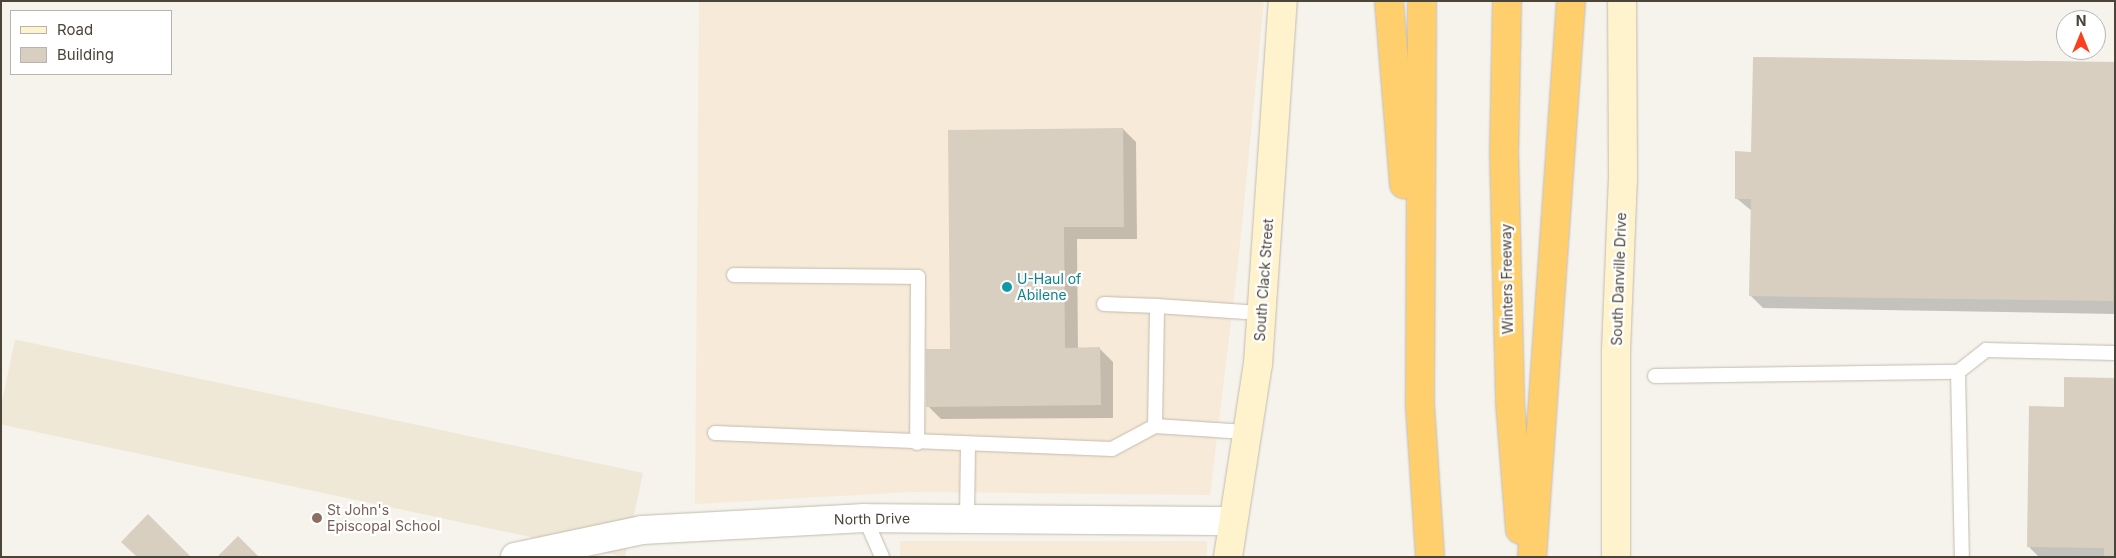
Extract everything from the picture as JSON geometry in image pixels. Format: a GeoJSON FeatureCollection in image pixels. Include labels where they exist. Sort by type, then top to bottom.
{"type":"FeatureCollection","features":[{"type":"Feature","properties":{"kind":"highway"},"geometry":{"type":"LineString","coordinates":[[1389,1],[1424,464]]}},
{"type":"Feature","properties":{"kind":"highway"},"geometry":{"type":"LineString","coordinates":[[1422,1],[1420,406],[1430,557]]}},
{"type":"Feature","properties":{"kind":"highway","name":"Winters Freeway"},"geometry":{"type":"LineString","coordinates":[[1507,1],[1504,151],[1510,402],[1522,557]]}},
{"type":"Feature","properties":{"kind":"highway"},"geometry":{"type":"LineString","coordinates":[[1532,557],[1571,1]]}},
{"type":"Feature","properties":{"kind":"main road","name":"South Clack Street"},"geometry":{"type":"LineString","coordinates":[[1228,557],[1258,364],[1284,1]]}},
{"type":"Feature","properties":{"kind":"main road","name":"South Danville Drive"},"geometry":{"type":"LineString","coordinates":[[1616,557],[1616,351],[1623,180],[1622,1]]}},
{"type":"Feature","properties":{"kind":"street","name":"North Drive"},"geometry":{"type":"LineString","coordinates":[[514,557],[584,548],[642,530],[865,518],[1233,521]]}},
{"type":"Feature","properties":{"kind":"lane"},"geometry":{"type":"LineString","coordinates":[[734,275],[918,277],[917,443]]}},
{"type":"Feature","properties":{"kind":"lane"},"geometry":{"type":"LineString","coordinates":[[1104,304],[1261,313]]}},
{"type":"Feature","properties":{"kind":"lane"},"geometry":{"type":"LineString","coordinates":[[1155,426],[1157,306]]}},
{"type":"Feature","properties":{"kind":"lane"},"geometry":{"type":"LineString","coordinates":[[1655,376],[1958,372],[1986,350],[2115,353]]}},
{"type":"Feature","properties":{"kind":"lane"},"geometry":{"type":"LineString","coordinates":[[1958,372],[1962,557]]}},
{"type":"Feature","properties":{"kind":"lane"},"geometry":{"type":"LineString","coordinates":[[715,433],[917,443],[1112,449],[1155,426],[1246,432]]}},
{"type":"Feature","properties":{"kind":"lane"},"geometry":{"type":"LineString","coordinates":[[967,518],[968,444]]}},
{"type":"Feature","properties":{"kind":"lane"},"geometry":{"type":"LineString","coordinates":[[865,518],[882,557]]}},
{"type":"Feature","properties":{"kind":"shaded area"},"geometry":{"type":"Polygon","coordinates":[[[699,1],[1264,1],[1238,264],[1210,495],[911,492],[695,504],[699,1]]]}},
{"type":"Feature","properties":{"kind":"shaded area"},"geometry":{"type":"Polygon","coordinates":[[[15,340],[643,473],[625,557],[1,424],[1,406],[15,340]]]}},
{"type":"Feature","properties":{"kind":"shaded area"},"geometry":{"type":"Polygon","coordinates":[[[900,541],[1207,541],[1207,557],[900,557],[900,541]]]}},
{"type":"Feature","properties":{"kind":"building"},"geometry":{"type":"Polygon","coordinates":[[[1753,57],[2115,62],[2113,301],[1749,296],[1751,199],[1735,199],[1735,151],[1751,152],[1753,57]]]}},
{"type":"Feature","properties":{"kind":"building","name":"U-Haul of Abilene"},"geometry":{"type":"Polygon","coordinates":[[[1123,128],[1124,227],[1064,227],[1065,348],[1100,347],[1101,405],[926,407],[926,349],[950,349],[948,130],[1123,128]]]}},
{"type":"Feature","properties":{"kind":"building"},"geometry":{"type":"Polygon","coordinates":[[[2064,377],[2115,378],[2115,557],[2104,557],[2104,548],[2027,547],[2029,406],[2064,407],[2064,377]]]}},
{"type":"Feature","properties":{"kind":"building"},"geometry":{"type":"Polygon","coordinates":[[[148,514],[191,557],[137,557],[121,542],[148,514]]]}},
{"type":"Feature","properties":{"kind":"building"},"geometry":{"type":"Polygon","coordinates":[[[238,536],[259,557],[217,557],[238,536]]]}},
{"type":"Feature","properties":{"kind":"place","name":"U-Haul of Abilene"},"geometry":{"type":"Point","coordinates":[1007,287]}},
{"type":"Feature","properties":{"kind":"place","name":"St John's Episcopal School"},"geometry":{"type":"Point","coordinates":[317,518]}}]}
